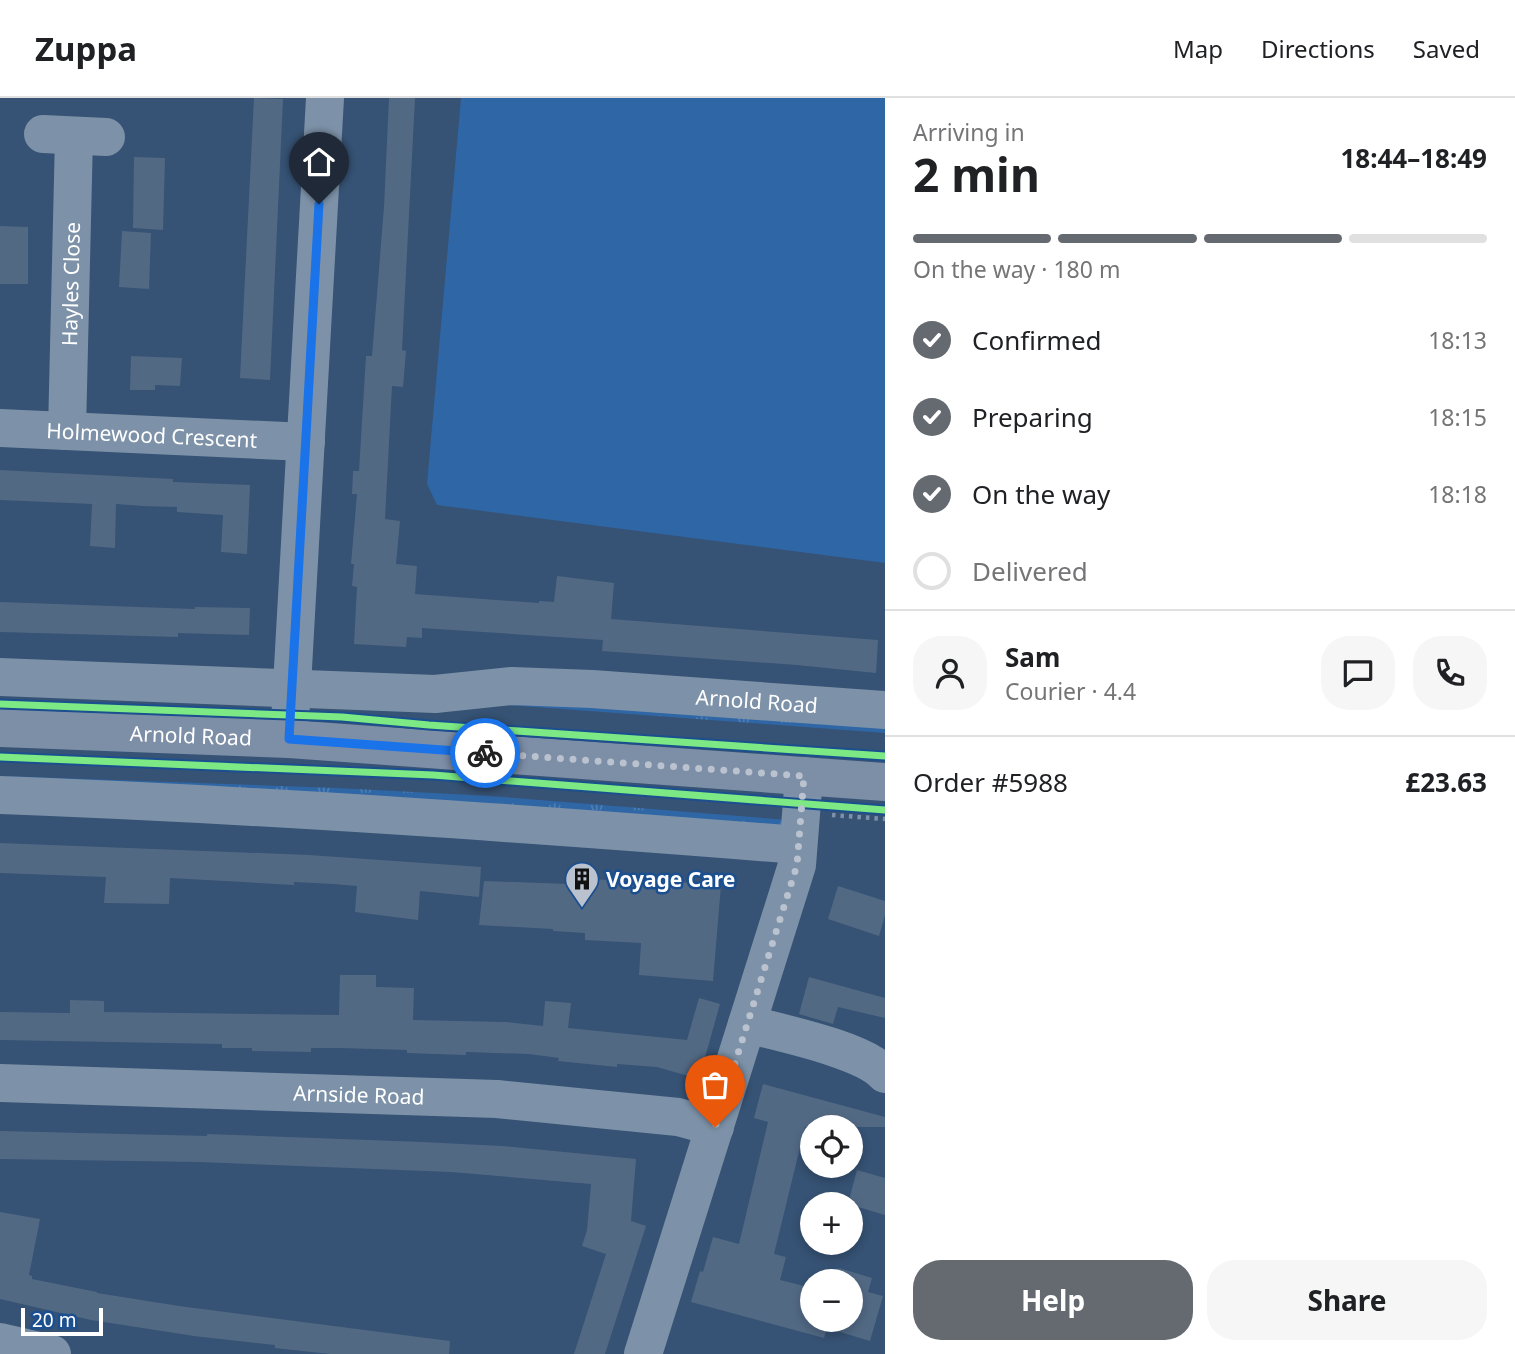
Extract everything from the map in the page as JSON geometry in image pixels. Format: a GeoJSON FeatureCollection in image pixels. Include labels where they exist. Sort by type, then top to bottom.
{"type":"FeatureCollection","features":[{"type":"Feature","properties":{"kind":"main road","name":"Arnold Road"},"geometry":{"type":"LineString","coordinates":[[0,728],[289,739],[885,782]]}},
{"type":"Feature","properties":{"kind":"street"},"geometry":{"type":"LineString","coordinates":[[289,739],[325,98]]}},
{"type":"Feature","properties":{"kind":"street","name":"Hayles Close"},"geometry":{"type":"LineString","coordinates":[[68,431],[74,136]]}},
{"type":"Feature","properties":{"kind":"street","name":"Holmewood Crescent"},"geometry":{"type":"LineString","coordinates":[[0,428],[306,442]]}},
{"type":"Feature","properties":{"kind":"street","name":"Arnold Road"},"geometry":{"type":"LineString","coordinates":[[0,677],[435,694],[512,686],[592,689],[885,710]]}},
{"type":"Feature","properties":{"kind":"street"},"geometry":{"type":"LineString","coordinates":[[652,1352],[715,1127],[797,865],[804,776]]}},
{"type":"Feature","properties":{"kind":"street"},"geometry":{"type":"LineString","coordinates":[[0,795],[381,813],[799,845]]}},
{"type":"Feature","properties":{"kind":"street"},"geometry":{"type":"LineString","coordinates":[[747,1024],[857,1056],[885,1074]]}},
{"type":"Feature","properties":{"kind":"street","name":"Arnside Road"},"geometry":{"type":"LineString","coordinates":[[0,1083],[497,1099],[678,1117],[715,1127]]}},
{"type":"Feature","properties":{"kind":"street"},"geometry":{"type":"LineString","coordinates":[[0,1342],[52,1354]]}},
{"type":"Feature","properties":{"kind":"green space"},"geometry":{"type":"Polygon","coordinates":[[[461,98],[885,98],[885,563],[437,505],[427,484],[461,98]]]}},
{"type":"Feature","properties":{"kind":"green space"},"geometry":{"type":"Polygon","coordinates":[[[455,701],[885,719],[885,733],[455,701]]]}},
{"type":"Feature","properties":{"kind":"green space"},"geometry":{"type":"Polygon","coordinates":[[[0,776],[490,796],[788,820],[787,830],[0,776]]]}},
{"type":"Feature","properties":{"kind":"building"},"geometry":{"type":"Polygon","coordinates":[[[254,98],[283,99],[270,380],[240,378],[254,98]]]}},
{"type":"Feature","properties":{"kind":"building"},"geometry":{"type":"Polygon","coordinates":[[[389,98],[415,98],[402,350],[406,351],[403,387],[392,386],[385,519],[400,521],[396,564],[417,566],[415,594],[539,603],[554,602],[557,576],[614,583],[611,619],[878,640],[876,673],[602,651],[603,640],[422,628],[422,638],[407,637],[406,647],[354,644],[357,587],[352,586],[354,564],[351,564],[357,494],[352,494],[353,471],[359,471],[366,356],[372,356],[384,207],[389,98]]]}},
{"type":"Feature","properties":{"kind":"building"},"geometry":{"type":"Polygon","coordinates":[[[134,157],[165,158],[163,230],[133,228],[134,157]]]}},
{"type":"Feature","properties":{"kind":"building"},"geometry":{"type":"Polygon","coordinates":[[[0,226],[28,227],[28,284],[0,284],[0,226]]]}},
{"type":"Feature","properties":{"kind":"building"},"geometry":{"type":"Polygon","coordinates":[[[122,231],[151,233],[149,289],[119,287],[122,231]]]}},
{"type":"Feature","properties":{"kind":"building"},"geometry":{"type":"Polygon","coordinates":[[[131,356],[182,358],[180,386],[155,385],[155,390],[130,390],[131,356]]]}},
{"type":"Feature","properties":{"kind":"building"},"geometry":{"type":"Polygon","coordinates":[[[0,470],[250,485],[247,554],[221,552],[223,515],[177,512],[177,507],[116,504],[115,548],[90,546],[92,504],[0,500],[0,470]]]}},
{"type":"Feature","properties":{"kind":"building"},"geometry":{"type":"Polygon","coordinates":[[[0,602],[195,609],[250,608],[249,635],[178,633],[178,637],[0,632],[0,602]]]}},
{"type":"Feature","properties":{"kind":"building"},"geometry":{"type":"Polygon","coordinates":[[[0,843],[309,855],[481,867],[479,897],[420,891],[418,920],[355,912],[357,886],[170,878],[169,904],[104,903],[106,877],[0,873],[0,843]]]}},
{"type":"Feature","properties":{"kind":"building"},"geometry":{"type":"Polygon","coordinates":[[[608,877],[721,885],[713,981],[639,975],[641,943],[585,940],[585,933],[553,929],[479,925],[484,881],[568,884],[568,878],[608,880],[608,877]]]}},
{"type":"Feature","properties":{"kind":"building"},"geometry":{"type":"Polygon","coordinates":[[[838,886],[885,901],[885,915],[879,936],[828,919],[838,886]]]}},
{"type":"Feature","properties":{"kind":"building"},"geometry":{"type":"Polygon","coordinates":[[[340,975],[376,975],[376,987],[414,988],[413,1020],[505,1022],[543,1026],[545,1001],[571,1003],[568,1028],[687,1040],[699,998],[720,1004],[699,1079],[657,1067],[617,1064],[617,1067],[558,1061],[559,1058],[529,1054],[466,1052],[466,1055],[340,1048],[311,1048],[311,1052],[252,1051],[252,1048],[222,1048],[222,1044],[0,1040],[0,1012],[70,1013],[70,1000],[104,1001],[104,1012],[339,1015],[340,975]]]}},
{"type":"Feature","properties":{"kind":"building"},"geometry":{"type":"Polygon","coordinates":[[[809,977],[885,998],[885,1018],[838,1007],[833,1024],[799,1014],[809,977]]]}},
{"type":"Feature","properties":{"kind":"building"},"geometry":{"type":"Polygon","coordinates":[[[763,1084],[885,1117],[885,1127],[863,1127],[863,1115],[800,1115],[800,1147],[774,1254],[786,1257],[780,1280],[800,1285],[800,1332],[691,1302],[713,1237],[739,1244],[768,1122],[754,1118],[763,1084]]]}},
{"type":"Feature","properties":{"kind":"building"},"geometry":{"type":"Polygon","coordinates":[[[0,1131],[207,1134],[422,1142],[502,1146],[636,1159],[631,1221],[646,1226],[605,1354],[574,1354],[606,1254],[582,1246],[587,1230],[591,1184],[451,1172],[199,1162],[0,1159],[0,1131]]]}},
{"type":"Feature","properties":{"kind":"building"},"geometry":{"type":"Polygon","coordinates":[[[863,1172],[885,1178],[885,1215],[863,1208],[863,1192],[851,1192],[855,1178],[863,1178],[863,1172]]]}},
{"type":"Feature","properties":{"kind":"building"},"geometry":{"type":"Polygon","coordinates":[[[0,1212],[40,1219],[29,1275],[32,1279],[179,1306],[450,1341],[449,1354],[330,1354],[275,1348],[275,1345],[91,1320],[0,1299],[0,1212]]]}},
{"type":"Feature","properties":{"kind":"building"},"geometry":{"type":"Polygon","coordinates":[[[863,1275],[872,1278],[868,1292],[883,1296],[870,1341],[840,1332],[863,1332],[863,1275]]]}},
{"type":"Feature","properties":{"kind":"building"},"geometry":{"type":"Polygon","coordinates":[[[802,1332],[826,1332],[824,1338],[802,1332]]]}},
{"type":"Feature","properties":{"kind":"cycle path"},"geometry":{"type":"LineString","coordinates":[[0,704],[342,717],[885,756]]}},
{"type":"Feature","properties":{"kind":"cycle path"},"geometry":{"type":"LineString","coordinates":[[0,757],[433,775],[885,810]]}},
{"type":"Feature","properties":{"kind":"way so far"},"geometry":{"type":"LineString","coordinates":[[485,753],[804,776],[797,865],[715,1127]]}},
{"type":"Feature","properties":{"kind":"place","name":"Voyage Care"},"geometry":{"type":"Point","coordinates":[582,909]}},
{"type":"Feature","properties":{"kind":"route"},"geometry":{"type":"LineString","coordinates":[[319,204],[289,739],[485,753]]}}]}
